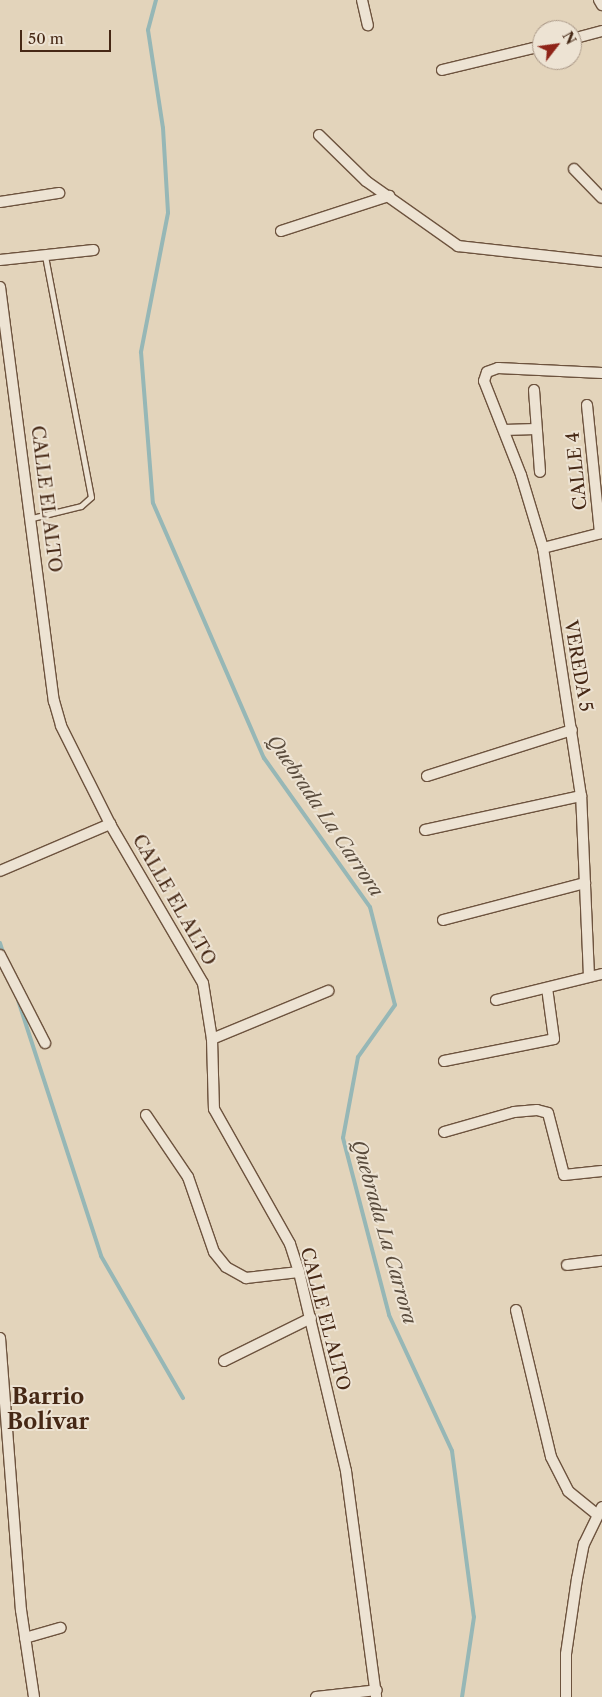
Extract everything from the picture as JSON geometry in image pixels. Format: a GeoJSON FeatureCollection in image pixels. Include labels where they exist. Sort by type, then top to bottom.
{"type":"FeatureCollection","features":[{"type":"Feature","properties":{"kind":"street"},"geometry":{"type":"LineString","coordinates":[[362,0],[368,24]]}},
{"type":"Feature","properties":{"kind":"street"},"geometry":{"type":"LineString","coordinates":[[599,0],[602,5]]}},
{"type":"Feature","properties":{"kind":"street"},"geometry":{"type":"LineString","coordinates":[[582,36],[602,31]]}},
{"type":"Feature","properties":{"kind":"street"},"geometry":{"type":"LineString","coordinates":[[442,70],[532,48]]}},
{"type":"Feature","properties":{"kind":"street"},"geometry":{"type":"LineString","coordinates":[[319,135],[366,181],[458,246],[602,262]]}},
{"type":"Feature","properties":{"kind":"street"},"geometry":{"type":"LineString","coordinates":[[574,169],[602,198]]}},
{"type":"Feature","properties":{"kind":"street"},"geometry":{"type":"LineString","coordinates":[[0,202],[59,193]]}},
{"type":"Feature","properties":{"kind":"street"},"geometry":{"type":"LineString","coordinates":[[281,231],[389,196]]}},
{"type":"Feature","properties":{"kind":"street"},"geometry":{"type":"LineString","coordinates":[[0,260],[93,250]]}},
{"type":"Feature","properties":{"kind":"street","name":"CALLE EL ALTO"},"geometry":{"type":"LineString","coordinates":[[0,287],[3,331],[32,518],[54,701],[61,726],[110,824],[203,982],[212,1039],[214,1109],[290,1244],[311,1318],[346,1471],[376,1694]]}},
{"type":"Feature","properties":{"kind":"street","name":"VEREDA 5"},"geometry":{"type":"LineString","coordinates":[[589,976],[581,796],[543,548],[504,430],[484,381],[487,372],[602,373]]}},
{"type":"Feature","properties":{"kind":"street"},"geometry":{"type":"LineString","coordinates":[[534,390],[540,472]]}},
{"type":"Feature","properties":{"kind":"street","name":"CALLE 4"},"geometry":{"type":"LineString","coordinates":[[586,405],[601,533]]}},
{"type":"Feature","properties":{"kind":"street"},"geometry":{"type":"LineString","coordinates":[[504,430],[536,429]]}},
{"type":"Feature","properties":{"kind":"street"},"geometry":{"type":"LineString","coordinates":[[543,548],[601,533]]}},
{"type":"Feature","properties":{"kind":"street"},"geometry":{"type":"LineString","coordinates":[[427,776],[572,730]]}},
{"type":"Feature","properties":{"kind":"street"},"geometry":{"type":"LineString","coordinates":[[425,830],[581,796]]}},
{"type":"Feature","properties":{"kind":"street"},"geometry":{"type":"LineString","coordinates":[[0,871],[110,824]]}},
{"type":"Feature","properties":{"kind":"street"},"geometry":{"type":"LineString","coordinates":[[443,920],[585,883]]}},
{"type":"Feature","properties":{"kind":"street"},"geometry":{"type":"LineString","coordinates":[[0,954],[45,1043]]}},
{"type":"Feature","properties":{"kind":"street"},"geometry":{"type":"LineString","coordinates":[[496,1000],[602,974]]}},
{"type":"Feature","properties":{"kind":"street"},"geometry":{"type":"LineString","coordinates":[[444,1061],[554,1039],[547,988]]}},
{"type":"Feature","properties":{"kind":"street"},"geometry":{"type":"LineString","coordinates":[[212,1039],[328,991]]}},
{"type":"Feature","properties":{"kind":"street"},"geometry":{"type":"LineString","coordinates":[[444,1132],[514,1112],[537,1110],[548,1113],[564,1175],[602,1171]]}},
{"type":"Feature","properties":{"kind":"street"},"geometry":{"type":"LineString","coordinates":[[146,1115],[188,1177],[214,1252],[226,1268],[246,1278],[299,1272]]}},
{"type":"Feature","properties":{"kind":"street"},"geometry":{"type":"LineString","coordinates":[[568,1265],[602,1261]]}},
{"type":"Feature","properties":{"kind":"street"},"geometry":{"type":"LineString","coordinates":[[516,1310],[551,1457],[568,1490],[600,1511],[584,1544],[571,1612],[566,1697]]}},
{"type":"Feature","properties":{"kind":"street"},"geometry":{"type":"LineString","coordinates":[[224,1361],[311,1318]]}},
{"type":"Feature","properties":{"kind":"street"},"geometry":{"type":"LineString","coordinates":[[0,1338],[25,1638],[34,1697]]}},
{"type":"Feature","properties":{"kind":"street"},"geometry":{"type":"LineString","coordinates":[[25,1638],[61,1628]]}},
{"type":"Feature","properties":{"kind":"street"},"geometry":{"type":"LineString","coordinates":[[316,1697],[376,1694]]}},
{"type":"Feature","properties":{"kind":"lane"},"geometry":{"type":"LineString","coordinates":[[32,518],[81,506],[90,497],[45,255]]}},
{"type":"Feature","properties":{"kind":"waterway","name":"Quebrada La Carrora"},"geometry":{"type":"LineString","coordinates":[[156,0],[148,30],[163,128],[168,213],[141,352],[153,503],[264,758],[370,907],[395,1005],[358,1057],[343,1138],[389,1315],[452,1451],[474,1617],[462,1697]]}},
{"type":"Feature","properties":{"kind":"waterway"},"geometry":{"type":"LineString","coordinates":[[0,943],[4,955]]}},
{"type":"Feature","properties":{"kind":"waterway"},"geometry":{"type":"LineString","coordinates":[[18,1000],[101,1256],[183,1398]]}},
{"type":"Feature","properties":{"kind":"district","name":"Barrio Bolívar"},"geometry":{"type":"Point","coordinates":[48,1408]}}]}
